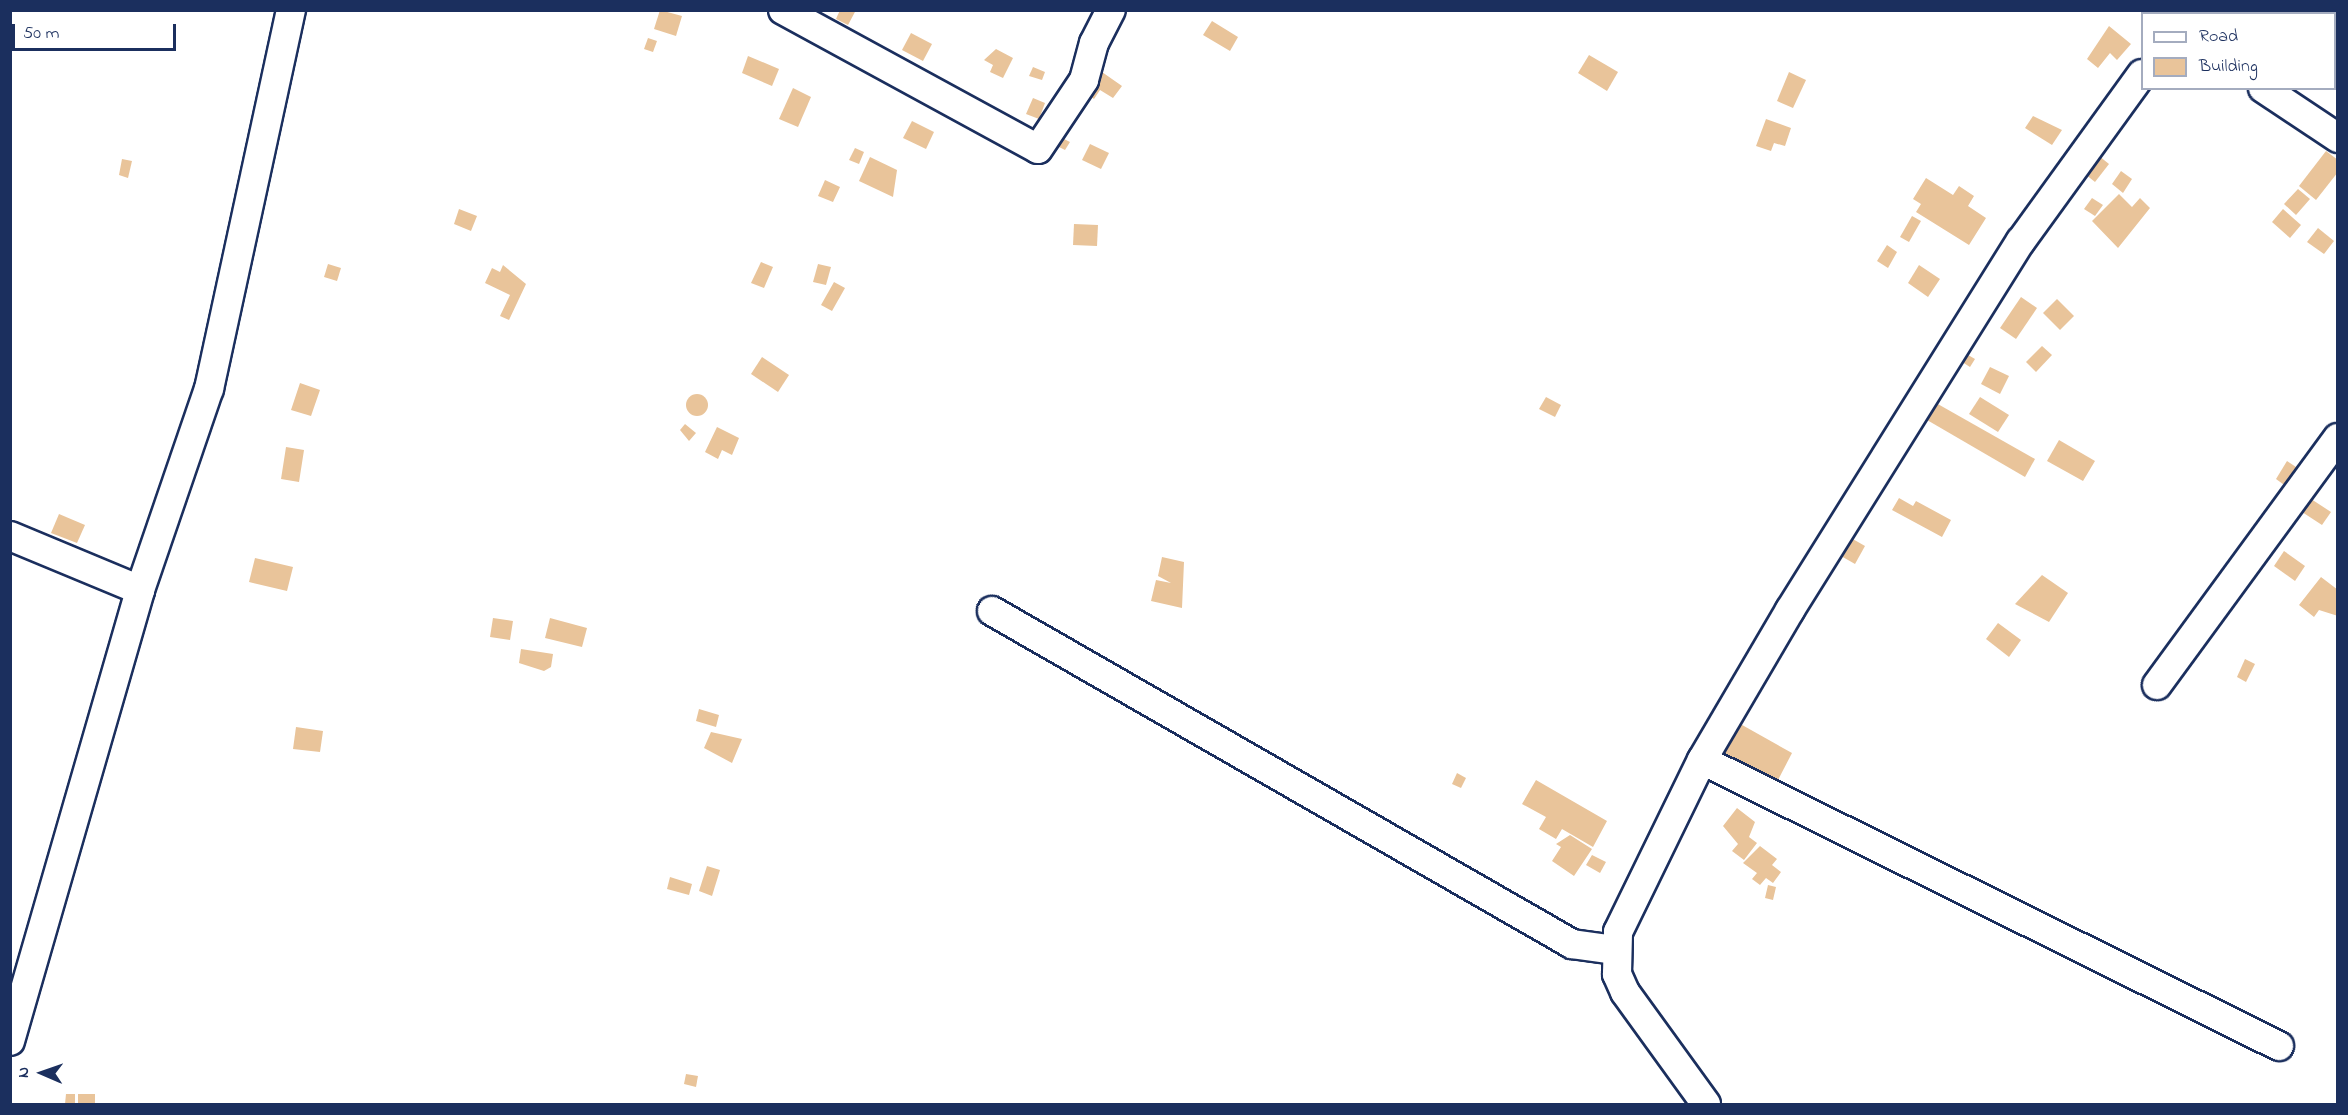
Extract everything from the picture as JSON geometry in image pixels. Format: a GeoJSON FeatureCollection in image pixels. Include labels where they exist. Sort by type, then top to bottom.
{"type":"FeatureCollection","features":[{"type":"Feature","properties":{"kind":"street"},"geometry":{"type":"LineString","coordinates":[[10,1041],[140,590],[209,389],[291,10]]}},
{"type":"Feature","properties":{"kind":"street"},"geometry":{"type":"LineString","coordinates":[[783,10],[1038,149],[1084,80],[1094,43],[1111,10]]}},
{"type":"Feature","properties":{"kind":"street"},"geometry":{"type":"LineString","coordinates":[[1706,1104],[1625,992],[1615,950],[1618,932],[1702,760],[2021,241],[2141,75]]}},
{"type":"Feature","properties":{"kind":"street"},"geometry":{"type":"LineString","coordinates":[[2267,90],[2337,138]]}},
{"type":"Feature","properties":{"kind":"street"},"geometry":{"type":"LineString","coordinates":[[2157,685],[2337,438]]}},
{"type":"Feature","properties":{"kind":"street"},"geometry":{"type":"LineString","coordinates":[[10,536],[140,590]]}},
{"type":"Feature","properties":{"kind":"street"},"geometry":{"type":"LineString","coordinates":[[992,610],[1572,944],[1615,950]]}},
{"type":"Feature","properties":{"kind":"street"},"geometry":{"type":"LineString","coordinates":[[1702,760],[2279,1046]]}},
{"type":"Feature","properties":{"kind":"building"},"geometry":{"type":"Polygon","coordinates":[[[660,10],[682,16],[676,36],[654,29],[660,10]]]}},
{"type":"Feature","properties":{"kind":"building"},"geometry":{"type":"Polygon","coordinates":[[[840,10],[856,10],[848,25],[836,19],[840,10]]]}},
{"type":"Feature","properties":{"kind":"building"},"geometry":{"type":"Polygon","coordinates":[[[2268,10],[2316,10],[2314,12],[2268,10]]]}},
{"type":"Feature","properties":{"kind":"building"},"geometry":{"type":"Polygon","coordinates":[[[1212,21],[1238,37],[1230,51],[1203,35],[1212,21]]]}},
{"type":"Feature","properties":{"kind":"building"},"geometry":{"type":"Polygon","coordinates":[[[2109,26],[2131,44],[2117,60],[2110,53],[2098,68],[2087,59],[2109,26]]]}},
{"type":"Feature","properties":{"kind":"building"},"geometry":{"type":"Polygon","coordinates":[[[911,33],[932,44],[923,61],[902,50],[911,33]]]}},
{"type":"Feature","properties":{"kind":"building"},"geometry":{"type":"Polygon","coordinates":[[[648,38],[657,41],[653,52],[644,49],[648,38]]]}},
{"type":"Feature","properties":{"kind":"building"},"geometry":{"type":"Polygon","coordinates":[[[996,49],[1013,58],[1003,78],[990,72],[993,65],[984,60],[996,49]]]}},
{"type":"Feature","properties":{"kind":"building"},"geometry":{"type":"Polygon","coordinates":[[[1589,55],[1618,72],[1607,91],[1578,73],[1589,55]]]}},
{"type":"Feature","properties":{"kind":"building"},"geometry":{"type":"Polygon","coordinates":[[[748,56],[779,69],[772,86],[742,73],[748,56]]]}},
{"type":"Feature","properties":{"kind":"building"},"geometry":{"type":"Polygon","coordinates":[[[1033,67],[1045,72],[1042,80],[1029,76],[1033,67]]]}},
{"type":"Feature","properties":{"kind":"building"},"geometry":{"type":"Polygon","coordinates":[[[1102,72],[1122,86],[1113,98],[1100,90],[1094,99],[1088,94],[1102,72]]]}},
{"type":"Feature","properties":{"kind":"building"},"geometry":{"type":"Polygon","coordinates":[[[1789,72],[1806,80],[1793,108],[1777,101],[1789,72]]]}},
{"type":"Feature","properties":{"kind":"building"},"geometry":{"type":"Polygon","coordinates":[[[793,88],[811,97],[798,127],[779,119],[793,88]]]}},
{"type":"Feature","properties":{"kind":"building"},"geometry":{"type":"Polygon","coordinates":[[[1033,98],[1045,103],[1039,119],[1026,114],[1033,98]]]}},
{"type":"Feature","properties":{"kind":"building"},"geometry":{"type":"Polygon","coordinates":[[[2033,116],[2062,130],[2052,145],[2025,128],[2033,116]]]}},
{"type":"Feature","properties":{"kind":"building"},"geometry":{"type":"Polygon","coordinates":[[[1766,119],[1791,128],[1785,146],[1774,143],[1771,151],[1756,146],[1766,119]]]}},
{"type":"Feature","properties":{"kind":"building"},"geometry":{"type":"Polygon","coordinates":[[[912,121],[934,132],[926,149],[903,138],[912,121]]]}},
{"type":"Feature","properties":{"kind":"building"},"geometry":{"type":"Polygon","coordinates":[[[1060,137],[1070,142],[1065,150],[1055,145],[1060,137]]]}},
{"type":"Feature","properties":{"kind":"building"},"geometry":{"type":"Polygon","coordinates":[[[1090,144],[1109,153],[1101,169],[1082,160],[1090,144]]]}},
{"type":"Feature","properties":{"kind":"building"},"geometry":{"type":"Polygon","coordinates":[[[855,148],[864,152],[859,164],[849,160],[855,148]]]}},
{"type":"Feature","properties":{"kind":"building"},"geometry":{"type":"Polygon","coordinates":[[[2326,151],[2338,160],[2338,172],[2316,200],[2299,186],[2326,151]]]}},
{"type":"Feature","properties":{"kind":"building"},"geometry":{"type":"Polygon","coordinates":[[[2094,152],[2109,164],[2095,182],[2080,170],[2094,152]]]}},
{"type":"Feature","properties":{"kind":"building"},"geometry":{"type":"Polygon","coordinates":[[[870,157],[897,170],[893,197],[859,181],[870,157]]]}},
{"type":"Feature","properties":{"kind":"building"},"geometry":{"type":"Polygon","coordinates":[[[122,159],[132,161],[128,178],[119,175],[122,159]]]}},
{"type":"Feature","properties":{"kind":"building"},"geometry":{"type":"Polygon","coordinates":[[[2121,171],[2132,179],[2123,193],[2112,184],[2121,171]]]}},
{"type":"Feature","properties":{"kind":"building"},"geometry":{"type":"Polygon","coordinates":[[[1926,178],[1953,195],[1959,186],[1974,196],[1968,206],[1986,218],[1969,245],[1916,212],[1921,204],[1913,199],[1926,178]]]}},
{"type":"Feature","properties":{"kind":"building"},"geometry":{"type":"Polygon","coordinates":[[[825,180],[840,187],[833,202],[818,196],[825,180]]]}},
{"type":"Feature","properties":{"kind":"building"},"geometry":{"type":"Polygon","coordinates":[[[2298,189],[2310,199],[2296,215],[2284,204],[2298,189]]]}},
{"type":"Feature","properties":{"kind":"building"},"geometry":{"type":"Polygon","coordinates":[[[2119,194],[2132,207],[2140,198],[2150,208],[2118,248],[2092,221],[2119,194]]]}},
{"type":"Feature","properties":{"kind":"building"},"geometry":{"type":"Polygon","coordinates":[[[2092,198],[2103,205],[2095,216],[2084,209],[2092,198]]]}},
{"type":"Feature","properties":{"kind":"building"},"geometry":{"type":"Polygon","coordinates":[[[459,209],[477,216],[471,231],[454,224],[459,209]]]}},
{"type":"Feature","properties":{"kind":"building"},"geometry":{"type":"Polygon","coordinates":[[[2283,209],[2301,225],[2290,238],[2272,222],[2283,209]]]}},
{"type":"Feature","properties":{"kind":"building"},"geometry":{"type":"Polygon","coordinates":[[[1912,216],[1921,221],[1909,242],[1900,237],[1912,216]]]}},
{"type":"Feature","properties":{"kind":"building"},"geometry":{"type":"Polygon","coordinates":[[[1074,224],[1098,225],[1097,246],[1073,245],[1074,224]]]}},
{"type":"Feature","properties":{"kind":"building"},"geometry":{"type":"Polygon","coordinates":[[[2318,228],[2334,241],[2324,254],[2307,242],[2318,228]]]}},
{"type":"Feature","properties":{"kind":"building"},"geometry":{"type":"Polygon","coordinates":[[[1887,245],[1897,252],[1888,268],[1877,261],[1887,245]]]}},
{"type":"Feature","properties":{"kind":"building"},"geometry":{"type":"Polygon","coordinates":[[[761,262],[773,267],[764,288],[751,283],[761,262]]]}},
{"type":"Feature","properties":{"kind":"building"},"geometry":{"type":"Polygon","coordinates":[[[328,264],[341,268],[337,281],[324,277],[328,264]]]}},
{"type":"Feature","properties":{"kind":"building"},"geometry":{"type":"Polygon","coordinates":[[[818,264],[831,267],[826,285],[813,282],[818,264]]]}},
{"type":"Feature","properties":{"kind":"building"},"geometry":{"type":"Polygon","coordinates":[[[503,265],[526,284],[509,320],[500,316],[510,295],[485,283],[492,268],[500,272],[503,265]]]}},
{"type":"Feature","properties":{"kind":"building"},"geometry":{"type":"Polygon","coordinates":[[[1919,265],[1940,279],[1928,297],[1908,283],[1919,265]]]}},
{"type":"Feature","properties":{"kind":"building"},"geometry":{"type":"Polygon","coordinates":[[[834,282],[845,288],[832,311],[821,305],[834,282]]]}},
{"type":"Feature","properties":{"kind":"building"},"geometry":{"type":"Polygon","coordinates":[[[2021,297],[2037,308],[2016,339],[2000,328],[2021,297]]]}},
{"type":"Feature","properties":{"kind":"building"},"geometry":{"type":"Polygon","coordinates":[[[2057,299],[2074,316],[2060,330],[2043,313],[2057,299]]]}},
{"type":"Feature","properties":{"kind":"building"},"geometry":{"type":"Polygon","coordinates":[[[2042,346],[2052,355],[2036,372],[2026,362],[2042,346]]]}},
{"type":"Feature","properties":{"kind":"building"},"geometry":{"type":"Polygon","coordinates":[[[1963,352],[1975,359],[1970,367],[1959,360],[1963,352]]]}},
{"type":"Feature","properties":{"kind":"building"},"geometry":{"type":"Polygon","coordinates":[[[762,357],[789,375],[778,392],[751,374],[762,357]]]}},
{"type":"Feature","properties":{"kind":"building"},"geometry":{"type":"Polygon","coordinates":[[[1990,367],[2009,376],[2000,394],[1981,384],[1990,367]]]}},
{"type":"Feature","properties":{"kind":"building"},"geometry":{"type":"Polygon","coordinates":[[[300,383],[320,390],[311,416],[291,410],[300,383]]]}},
{"type":"Feature","properties":{"kind":"building"},"geometry":{"type":"Polygon","coordinates":[[[697,394],[705,397],[708,405],[705,413],[697,416],[689,413],[686,405],[689,397],[697,394]]]}},
{"type":"Feature","properties":{"kind":"building"},"geometry":{"type":"Polygon","coordinates":[[[1546,397],[1561,405],[1555,417],[1539,409],[1546,397]]]}},
{"type":"Feature","properties":{"kind":"building"},"geometry":{"type":"Polygon","coordinates":[[[1980,397],[2009,415],[1998,432],[1969,414],[1980,397]]]}},
{"type":"Feature","properties":{"kind":"building"},"geometry":{"type":"Polygon","coordinates":[[[1936,403],[2035,459],[2025,477],[1927,420],[1936,403]]]}},
{"type":"Feature","properties":{"kind":"building"},"geometry":{"type":"Polygon","coordinates":[[[685,424],[696,433],[689,441],[680,430],[685,424]]]}},
{"type":"Feature","properties":{"kind":"building"},"geometry":{"type":"Polygon","coordinates":[[[717,427],[739,438],[732,455],[722,450],[718,459],[705,452],[717,427]]]}},
{"type":"Feature","properties":{"kind":"building"},"geometry":{"type":"Polygon","coordinates":[[[2059,440],[2095,461],[2083,481],[2047,461],[2059,440]]]}},
{"type":"Feature","properties":{"kind":"building"},"geometry":{"type":"Polygon","coordinates":[[[286,447],[304,450],[299,482],[281,479],[286,447]]]}},
{"type":"Feature","properties":{"kind":"building"},"geometry":{"type":"Polygon","coordinates":[[[2287,461],[2299,469],[2287,487],[2276,479],[2287,461]]]}},
{"type":"Feature","properties":{"kind":"building"},"geometry":{"type":"Polygon","coordinates":[[[2308,497],[2331,512],[2322,525],[2299,510],[2308,497]]]}},
{"type":"Feature","properties":{"kind":"building"},"geometry":{"type":"Polygon","coordinates":[[[1899,498],[1913,506],[1916,501],[1951,520],[1942,537],[1892,510],[1899,498]]]}},
{"type":"Feature","properties":{"kind":"building"},"geometry":{"type":"Polygon","coordinates":[[[59,514],[85,525],[77,543],[51,533],[59,514]]]}},
{"type":"Feature","properties":{"kind":"building"},"geometry":{"type":"Polygon","coordinates":[[[1851,538],[1865,546],[1855,564],[1841,556],[1851,538]]]}},
{"type":"Feature","properties":{"kind":"building"},"geometry":{"type":"Polygon","coordinates":[[[2284,551],[2305,566],[2295,581],[2274,566],[2284,551]]]}},
{"type":"Feature","properties":{"kind":"building"},"geometry":{"type":"Polygon","coordinates":[[[1162,557],[1184,562],[1182,608],[1151,601],[1156,580],[1171,583],[1158,576],[1162,557]]]}},
{"type":"Feature","properties":{"kind":"building"},"geometry":{"type":"Polygon","coordinates":[[[255,558],[293,567],[287,591],[249,582],[255,558]]]}},
{"type":"Feature","properties":{"kind":"building"},"geometry":{"type":"Polygon","coordinates":[[[2042,575],[2068,593],[2049,622],[2015,604],[2042,575]]]}},
{"type":"Feature","properties":{"kind":"building"},"geometry":{"type":"Polygon","coordinates":[[[2321,577],[2338,590],[2338,616],[2319,610],[2314,617],[2299,605],[2321,577]]]}},
{"type":"Feature","properties":{"kind":"building"},"geometry":{"type":"Polygon","coordinates":[[[493,618],[513,621],[510,640],[490,637],[493,618]]]}},
{"type":"Feature","properties":{"kind":"building"},"geometry":{"type":"Polygon","coordinates":[[[550,618],[587,628],[582,647],[545,638],[550,618]]]}},
{"type":"Feature","properties":{"kind":"building"},"geometry":{"type":"Polygon","coordinates":[[[1998,623],[2021,640],[2009,657],[1986,639],[1998,623]]]}},
{"type":"Feature","properties":{"kind":"building"},"geometry":{"type":"Polygon","coordinates":[[[521,649],[553,654],[551,667],[544,671],[519,663],[521,649]]]}},
{"type":"Feature","properties":{"kind":"building"},"geometry":{"type":"Polygon","coordinates":[[[2245,659],[2255,664],[2246,682],[2237,677],[2245,659]]]}},
{"type":"Feature","properties":{"kind":"building"},"geometry":{"type":"Polygon","coordinates":[[[699,709],[719,715],[716,727],[696,721],[699,709]]]}},
{"type":"Feature","properties":{"kind":"building"},"geometry":{"type":"Polygon","coordinates":[[[1735,721],[1792,753],[1777,782],[1719,750],[1735,721]]]}},
{"type":"Feature","properties":{"kind":"building"},"geometry":{"type":"Polygon","coordinates":[[[296,727],[323,731],[320,752],[293,749],[296,727]]]}},
{"type":"Feature","properties":{"kind":"building"},"geometry":{"type":"Polygon","coordinates":[[[711,732],[742,739],[732,763],[704,748],[711,732]]]}},
{"type":"Feature","properties":{"kind":"building"},"geometry":{"type":"Polygon","coordinates":[[[1457,773],[1466,778],[1461,788],[1452,784],[1457,773]]]}},
{"type":"Feature","properties":{"kind":"building"},"geometry":{"type":"Polygon","coordinates":[[[1536,780],[1607,821],[1593,847],[1562,829],[1556,839],[1539,829],[1546,817],[1522,804],[1536,780]]]}},
{"type":"Feature","properties":{"kind":"building"},"geometry":{"type":"Polygon","coordinates":[[[1737,808],[1755,822],[1749,837],[1757,843],[1744,860],[1732,851],[1738,844],[1723,826],[1737,808]]]}},
{"type":"Feature","properties":{"kind":"building"},"geometry":{"type":"Polygon","coordinates":[[[1570,835],[1592,849],[1574,876],[1552,861],[1561,847],[1556,844],[1570,835]]]}},
{"type":"Feature","properties":{"kind":"building"},"geometry":{"type":"Polygon","coordinates":[[[1760,846],[1777,859],[1772,865],[1781,872],[1773,883],[1766,878],[1760,885],[1752,879],[1757,873],[1743,863],[1760,846]]]}},
{"type":"Feature","properties":{"kind":"building"},"geometry":{"type":"Polygon","coordinates":[[[1592,855],[1606,862],[1600,873],[1586,865],[1592,855]]]}},
{"type":"Feature","properties":{"kind":"building"},"geometry":{"type":"Polygon","coordinates":[[[707,866],[720,870],[712,896],[699,891],[707,866]]]}},
{"type":"Feature","properties":{"kind":"building"},"geometry":{"type":"Polygon","coordinates":[[[670,877],[692,884],[689,895],[667,889],[670,877]]]}},
{"type":"Feature","properties":{"kind":"building"},"geometry":{"type":"Polygon","coordinates":[[[1768,885],[1776,887],[1773,900],[1765,898],[1768,885]]]}},
{"type":"Feature","properties":{"kind":"building"},"geometry":{"type":"Polygon","coordinates":[[[686,1074],[698,1076],[696,1087],[684,1084],[686,1074]]]}},
{"type":"Feature","properties":{"kind":"building"},"geometry":{"type":"Polygon","coordinates":[[[66,1094],[75,1094],[75,1104],[65,1104],[66,1094]]]}},
{"type":"Feature","properties":{"kind":"building"},"geometry":{"type":"Polygon","coordinates":[[[78,1094],[95,1094],[95,1104],[78,1104],[78,1094]]]}}]}
